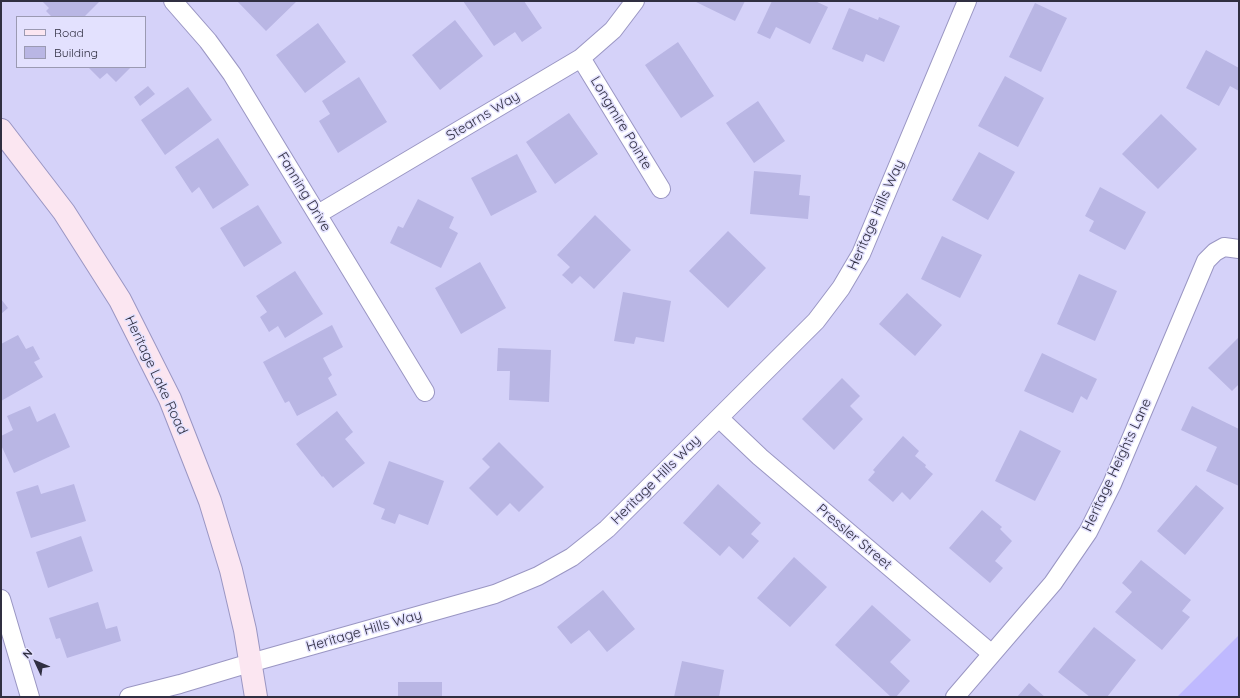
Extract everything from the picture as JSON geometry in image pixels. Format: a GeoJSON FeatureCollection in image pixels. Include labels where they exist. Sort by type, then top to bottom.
{"type":"FeatureCollection","features":[{"type":"Feature","properties":{"kind":"main road","name":"Heritage Lake Road"},"geometry":{"type":"LineString","coordinates":[[1,130],[64,212],[120,300],[170,399],[210,501],[231,570],[245,630],[256,697]]}},
{"type":"Feature","properties":{"kind":"street","name":"Fanning Drive"},"geometry":{"type":"LineString","coordinates":[[172,1],[220,55],[425,392]]}},
{"type":"Feature","properties":{"kind":"street","name":"Stearns Way"},"geometry":{"type":"LineString","coordinates":[[318,214],[581,58],[613,30],[635,1]]}},
{"type":"Feature","properties":{"kind":"street","name":"Heritage Hills Way"},"geometry":{"type":"LineString","coordinates":[[128,697],[180,684],[250,662],[495,594],[538,576],[572,557],[607,530],[816,321],[845,281],[861,254],[964,2]]}},
{"type":"Feature","properties":{"kind":"street","name":"Longmire Pointe"},"geometry":{"type":"LineString","coordinates":[[581,58],[661,189]]}},
{"type":"Feature","properties":{"kind":"street","name":"Heritage Heights Lane"},"geometry":{"type":"LineString","coordinates":[[955,697],[1052,583],[1088,532],[1112,484],[1206,261],[1215,252],[1224,247],[1239,249]]}},
{"type":"Feature","properties":{"kind":"street","name":"Pressler Street"},"geometry":{"type":"LineString","coordinates":[[719,418],[760,457],[992,654]]}},
{"type":"Feature","properties":{"kind":"street"},"geometry":{"type":"LineString","coordinates":[[1,599],[30,697]]}},
{"type":"Feature","properties":{"kind":"shaded area"},"geometry":{"type":"Polygon","coordinates":[[[1239,635],[1239,697],[1177,697],[1239,635]]]}},
{"type":"Feature","properties":{"kind":"building"},"geometry":{"type":"Polygon","coordinates":[[[42,1],[100,1],[85,16],[51,16],[46,11],[49,8],[42,1]]]}},
{"type":"Feature","properties":{"kind":"building"},"geometry":{"type":"Polygon","coordinates":[[[237,1],[297,1],[266,31],[237,1]]]}},
{"type":"Feature","properties":{"kind":"building"},"geometry":{"type":"Polygon","coordinates":[[[463,1],[524,1],[542,28],[522,42],[515,32],[494,46],[463,1]]]}},
{"type":"Feature","properties":{"kind":"building"},"geometry":{"type":"Polygon","coordinates":[[[694,1],[745,1],[735,21],[694,1]]]}},
{"type":"Feature","properties":{"kind":"building"},"geometry":{"type":"Polygon","coordinates":[[[772,1],[815,1],[828,7],[810,44],[776,27],[770,39],[757,33],[772,1]]]}},
{"type":"Feature","properties":{"kind":"building"},"geometry":{"type":"Polygon","coordinates":[[[1035,3],[1067,18],[1041,72],[1009,57],[1035,3]]]}},
{"type":"Feature","properties":{"kind":"building"},"geometry":{"type":"Polygon","coordinates":[[[849,8],[878,20],[879,17],[900,26],[884,62],[866,54],[863,62],[832,49],[849,8]]]}},
{"type":"Feature","properties":{"kind":"building"},"geometry":{"type":"Polygon","coordinates":[[[455,20],[483,56],[440,90],[412,55],[455,20]]]}},
{"type":"Feature","properties":{"kind":"building"},"geometry":{"type":"Polygon","coordinates":[[[318,23],[346,62],[305,93],[276,55],[318,23]]]}},
{"type":"Feature","properties":{"kind":"building"},"geometry":{"type":"Polygon","coordinates":[[[678,42],[714,96],[681,118],[645,65],[678,42]]]}},
{"type":"Feature","properties":{"kind":"building"},"geometry":{"type":"Polygon","coordinates":[[[1206,50],[1239,68],[1239,91],[1230,86],[1219,106],[1186,88],[1206,50]]]}},
{"type":"Feature","properties":{"kind":"building"},"geometry":{"type":"Polygon","coordinates":[[[89,68],[130,68],[116,82],[107,73],[100,79],[89,68]]]}},
{"type":"Feature","properties":{"kind":"building"},"geometry":{"type":"Polygon","coordinates":[[[1005,76],[1044,98],[1018,147],[978,126],[1005,76]]]}},
{"type":"Feature","properties":{"kind":"building"},"geometry":{"type":"Polygon","coordinates":[[[359,77],[387,122],[338,153],[319,121],[330,114],[322,101],[359,77]]]}},
{"type":"Feature","properties":{"kind":"building"},"geometry":{"type":"Polygon","coordinates":[[[148,86],[155,94],[140,106],[134,97],[148,86]]]}},
{"type":"Feature","properties":{"kind":"building"},"geometry":{"type":"Polygon","coordinates":[[[188,87],[212,120],[165,155],[141,120],[188,87]]]}},
{"type":"Feature","properties":{"kind":"building"},"geometry":{"type":"Polygon","coordinates":[[[758,101],[785,141],[754,163],[726,123],[758,101]]]}},
{"type":"Feature","properties":{"kind":"building"},"geometry":{"type":"Polygon","coordinates":[[[569,113],[598,154],[555,184],[526,142],[569,113]]]}},
{"type":"Feature","properties":{"kind":"building"},"geometry":{"type":"Polygon","coordinates":[[[1161,114],[1197,149],[1158,189],[1122,154],[1161,114]]]}},
{"type":"Feature","properties":{"kind":"building"},"geometry":{"type":"Polygon","coordinates":[[[218,138],[249,185],[213,209],[199,187],[192,193],[175,167],[218,138]]]}},
{"type":"Feature","properties":{"kind":"building"},"geometry":{"type":"Polygon","coordinates":[[[979,152],[1015,172],[988,220],[952,200],[979,152]]]}},
{"type":"Feature","properties":{"kind":"building"},"geometry":{"type":"Polygon","coordinates":[[[517,154],[537,192],[491,216],[471,178],[517,154]]]}},
{"type":"Feature","properties":{"kind":"building"},"geometry":{"type":"Polygon","coordinates":[[[754,171],[801,175],[799,195],[810,196],[808,219],[750,214],[754,171]]]}},
{"type":"Feature","properties":{"kind":"building"},"geometry":{"type":"Polygon","coordinates":[[[1100,187],[1146,212],[1125,250],[1089,231],[1094,221],[1085,216],[1100,187]]]}},
{"type":"Feature","properties":{"kind":"building"},"geometry":{"type":"Polygon","coordinates":[[[418,199],[454,217],[449,228],[458,233],[441,268],[390,243],[398,226],[403,228],[418,199]]]}},
{"type":"Feature","properties":{"kind":"building"},"geometry":{"type":"Polygon","coordinates":[[[258,205],[282,243],[244,267],[220,228],[258,205]]]}},
{"type":"Feature","properties":{"kind":"building"},"geometry":{"type":"Polygon","coordinates":[[[595,215],[631,250],[594,289],[580,276],[572,284],[562,275],[570,267],[557,255],[595,215]]]}},
{"type":"Feature","properties":{"kind":"building"},"geometry":{"type":"Polygon","coordinates":[[[728,231],[766,268],[728,308],[689,271],[728,231]]]}},
{"type":"Feature","properties":{"kind":"building"},"geometry":{"type":"Polygon","coordinates":[[[942,236],[982,255],[960,298],[921,279],[942,236]]]}},
{"type":"Feature","properties":{"kind":"building"},"geometry":{"type":"Polygon","coordinates":[[[480,262],[506,308],[461,334],[435,288],[480,262]]]}},
{"type":"Feature","properties":{"kind":"building"},"geometry":{"type":"Polygon","coordinates":[[[295,271],[323,314],[285,338],[278,326],[269,332],[260,317],[267,312],[256,296],[295,271]]]}},
{"type":"Feature","properties":{"kind":"building"},"geometry":{"type":"Polygon","coordinates":[[[1079,274],[1117,291],[1095,341],[1057,324],[1079,274]]]}},
{"type":"Feature","properties":{"kind":"building"},"geometry":{"type":"Polygon","coordinates":[[[623,292],[671,301],[664,342],[636,337],[634,344],[614,341],[623,292]]]}},
{"type":"Feature","properties":{"kind":"building"},"geometry":{"type":"Polygon","coordinates":[[[907,293],[942,325],[915,356],[879,324],[907,293]]]}},
{"type":"Feature","properties":{"kind":"building"},"geometry":{"type":"Polygon","coordinates":[[[1,299],[8,308],[1,314],[1,299]]]}},
{"type":"Feature","properties":{"kind":"building"},"geometry":{"type":"Polygon","coordinates":[[[332,325],[343,347],[323,358],[332,375],[328,378],[337,395],[297,416],[289,401],[285,403],[263,362],[332,325]]]}},
{"type":"Feature","properties":{"kind":"building"},"geometry":{"type":"Polygon","coordinates":[[[18,335],[26,349],[33,346],[40,359],[34,362],[43,377],[1,401],[1,344],[18,335]]]}},
{"type":"Feature","properties":{"kind":"building"},"geometry":{"type":"Polygon","coordinates":[[[1239,337],[1239,384],[1232,391],[1208,368],[1239,337]]]}},
{"type":"Feature","properties":{"kind":"building"},"geometry":{"type":"Polygon","coordinates":[[[498,348],[551,350],[549,402],[509,400],[510,371],[497,371],[498,348]]]}},
{"type":"Feature","properties":{"kind":"building"},"geometry":{"type":"Polygon","coordinates":[[[1042,353],[1097,379],[1087,400],[1081,396],[1073,413],[1024,391],[1042,353]]]}},
{"type":"Feature","properties":{"kind":"building"},"geometry":{"type":"Polygon","coordinates":[[[842,378],[860,396],[850,406],[863,419],[834,450],[802,419],[842,378]]]}},
{"type":"Feature","properties":{"kind":"building"},"geometry":{"type":"Polygon","coordinates":[[[30,406],[37,422],[55,413],[70,447],[14,473],[1,445],[1,436],[13,430],[7,416],[30,406]]]}},
{"type":"Feature","properties":{"kind":"building"},"geometry":{"type":"Polygon","coordinates":[[[1192,406],[1239,429],[1239,486],[1206,471],[1217,447],[1181,430],[1192,406]]]}},
{"type":"Feature","properties":{"kind":"building"},"geometry":{"type":"Polygon","coordinates":[[[337,411],[353,432],[345,439],[365,463],[333,488],[323,476],[322,477],[296,444],[337,411]]]}},
{"type":"Feature","properties":{"kind":"building"},"geometry":{"type":"Polygon","coordinates":[[[1020,430],[1061,451],[1035,501],[995,481],[1020,430]]]}},
{"type":"Feature","properties":{"kind":"building"},"geometry":{"type":"Polygon","coordinates":[[[903,436],[919,451],[915,456],[926,465],[925,467],[933,474],[910,500],[902,492],[893,502],[868,480],[875,472],[873,470],[903,436]]]}},
{"type":"Feature","properties":{"kind":"building"},"geometry":{"type":"Polygon","coordinates":[[[499,442],[544,487],[519,512],[510,503],[497,516],[469,488],[490,467],[482,459],[499,442]]]}},
{"type":"Feature","properties":{"kind":"building"},"geometry":{"type":"Polygon","coordinates":[[[389,461],[444,481],[428,525],[399,514],[395,524],[381,519],[385,509],[373,504],[389,461]]]}},
{"type":"Feature","properties":{"kind":"building"},"geometry":{"type":"Polygon","coordinates":[[[74,484],[86,521],[31,538],[16,492],[38,485],[41,494],[74,484]]]}},
{"type":"Feature","properties":{"kind":"building"},"geometry":{"type":"Polygon","coordinates":[[[718,484],[761,523],[751,534],[759,541],[743,559],[729,546],[720,556],[683,523],[718,484]]]}},
{"type":"Feature","properties":{"kind":"building"},"geometry":{"type":"Polygon","coordinates":[[[1196,485],[1224,508],[1185,555],[1157,531],[1196,485]]]}},
{"type":"Feature","properties":{"kind":"building"},"geometry":{"type":"Polygon","coordinates":[[[982,510],[1002,527],[1000,529],[1012,541],[995,561],[1003,568],[990,583],[949,548],[982,510]]]}},
{"type":"Feature","properties":{"kind":"building"},"geometry":{"type":"Polygon","coordinates":[[[81,536],[93,571],[48,588],[36,552],[81,536]]]}},
{"type":"Feature","properties":{"kind":"building"},"geometry":{"type":"Polygon","coordinates":[[[794,557],[827,587],[790,627],[757,598],[794,557]]]}},
{"type":"Feature","properties":{"kind":"building"},"geometry":{"type":"Polygon","coordinates":[[[1141,560],[1191,600],[1182,611],[1190,617],[1162,650],[1115,612],[1132,592],[1122,583],[1141,560]]]}},
{"type":"Feature","properties":{"kind":"building"},"geometry":{"type":"Polygon","coordinates":[[[603,590],[635,629],[607,652],[589,630],[571,644],[557,627],[603,590]]]}},
{"type":"Feature","properties":{"kind":"building"},"geometry":{"type":"Polygon","coordinates":[[[98,602],[106,629],[117,626],[121,641],[67,658],[60,638],[56,639],[49,618],[98,602]]]}},
{"type":"Feature","properties":{"kind":"building"},"geometry":{"type":"Polygon","coordinates":[[[872,605],[911,640],[890,662],[910,681],[896,697],[891,697],[835,645],[872,605]]]}},
{"type":"Feature","properties":{"kind":"building"},"geometry":{"type":"Polygon","coordinates":[[[1094,627],[1136,660],[1107,697],[1090,697],[1058,672],[1094,627]]]}},
{"type":"Feature","properties":{"kind":"building"},"geometry":{"type":"Polygon","coordinates":[[[682,661],[724,670],[719,697],[674,697],[682,661]]]}},
{"type":"Feature","properties":{"kind":"building"},"geometry":{"type":"Polygon","coordinates":[[[398,682],[442,682],[442,697],[398,697],[398,682]]]}},
{"type":"Feature","properties":{"kind":"building"},"geometry":{"type":"Polygon","coordinates":[[[1029,683],[1045,697],[1017,697],[1029,683]]]}}]}
